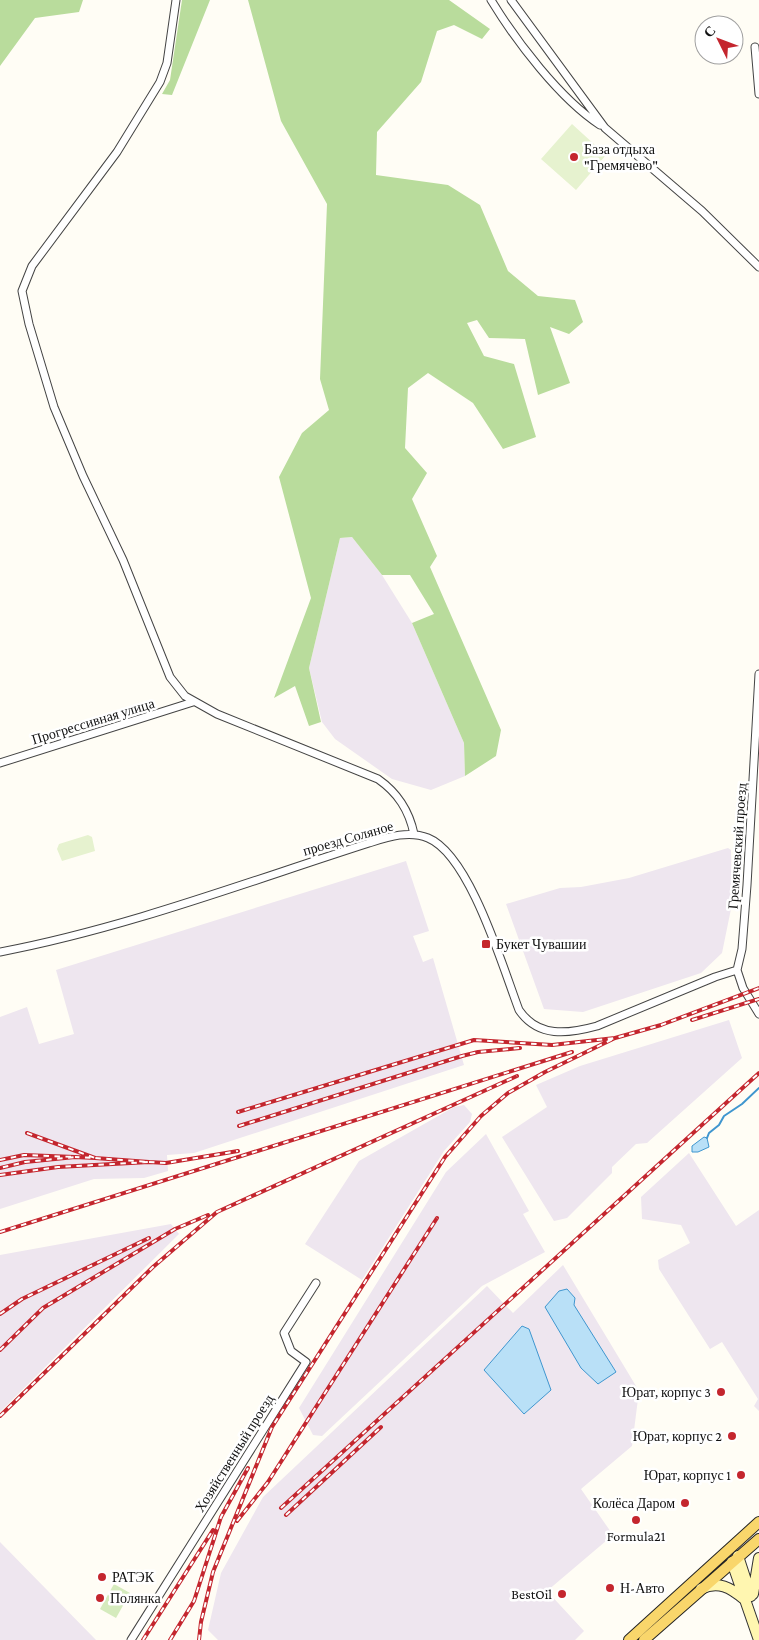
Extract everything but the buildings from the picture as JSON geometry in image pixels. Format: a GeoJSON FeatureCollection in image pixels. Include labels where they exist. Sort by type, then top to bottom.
{"type":"FeatureCollection","features":[{"type":"Feature","properties":{"kind":"main road"},"geometry":{"type":"LineString","coordinates":[[629,1640],[759,1522]]}},
{"type":"Feature","properties":{"kind":"main road"},"geometry":{"type":"LineString","coordinates":[[644,1640],[759,1539]]}},
{"type":"Feature","properties":{"kind":"main road"},"geometry":{"type":"LineString","coordinates":[[730,1548],[749,1600],[759,1640]]}},
{"type":"Feature","properties":{"kind":"main road"},"geometry":{"type":"LineString","coordinates":[[749,1600],[759,1558]]}},
{"type":"Feature","properties":{"kind":"main road"},"geometry":{"type":"LineString","coordinates":[[697,1592],[717,1584],[734,1590],[749,1600],[759,1620]]}},
{"type":"Feature","properties":{"kind":"street"},"geometry":{"type":"LineString","coordinates":[[176,0],[167,62],[160,82],[118,152],[32,266],[22,291],[29,324],[61,424],[113,537],[170,677],[179,690],[194,702],[217,714],[378,779],[393,790],[399,798],[411,820],[414,834]]}},
{"type":"Feature","properties":{"kind":"street"},"geometry":{"type":"LineString","coordinates":[[491,0],[502,18],[559,89],[585,114],[702,212],[759,267]]}},
{"type":"Feature","properties":{"kind":"street"},"geometry":{"type":"LineString","coordinates":[[511,0],[604,128]]}},
{"type":"Feature","properties":{"kind":"street"},"geometry":{"type":"LineString","coordinates":[[755,47],[759,94]]}},
{"type":"Feature","properties":{"kind":"street","name":"Гремячевский проезд"},"geometry":{"type":"LineString","coordinates":[[737,970],[742,949],[756,805],[759,674]]}},
{"type":"Feature","properties":{"kind":"street","name":"Прогрессивная улица"},"geometry":{"type":"LineString","coordinates":[[0,763],[194,702]]}},
{"type":"Feature","properties":{"kind":"street","name":"проезд Соляное"},"geometry":{"type":"LineString","coordinates":[[0,952],[42,944],[114,926],[369,843],[393,836],[414,834],[437,842],[459,866],[482,913],[519,1010],[533,1026],[559,1031],[580,1031],[737,970]]}},
{"type":"Feature","properties":{"kind":"street"},"geometry":{"type":"LineString","coordinates":[[737,970],[743,988],[759,1014]]}},
{"type":"Feature","properties":{"kind":"street","name":"Хозяйственный проезд"},"geometry":{"type":"LineString","coordinates":[[131,1640],[306,1362],[291,1351],[284,1333],[316,1282]]}},
{"type":"Feature","properties":{"kind":"shaded area"},"geometry":{"type":"Polygon","coordinates":[[[352,537],[382,575],[412,623],[464,743],[465,776],[431,790],[392,779],[335,739],[322,722],[309,668],[340,538],[352,537]]]}},
{"type":"Feature","properties":{"kind":"shaded area"},"geometry":{"type":"Polygon","coordinates":[[[728,848],[731,850],[732,904],[722,953],[701,973],[583,1012],[544,1009],[506,904],[560,888],[581,887],[629,878],[728,848]]]}},
{"type":"Feature","properties":{"kind":"shaded area"},"geometry":{"type":"Polygon","coordinates":[[[406,861],[429,931],[413,936],[423,962],[433,958],[464,1065],[194,1153],[167,1155],[168,1171],[144,1178],[94,1179],[0,1209],[0,1017],[27,1007],[39,1044],[74,1034],[56,970],[406,861]]]}},
{"type":"Feature","properties":{"kind":"shaded area"},"geometry":{"type":"Polygon","coordinates":[[[729,1020],[742,1058],[647,1143],[636,1144],[612,1167],[612,1173],[567,1218],[554,1221],[502,1137],[547,1107],[536,1085],[580,1066],[729,1020]]]}},
{"type":"Feature","properties":{"kind":"shaded area"},"geometry":{"type":"Polygon","coordinates":[[[464,1105],[472,1114],[470,1122],[444,1151],[362,1280],[305,1244],[359,1161],[454,1107],[464,1105]]]}},
{"type":"Feature","properties":{"kind":"shaded area"},"geometry":{"type":"Polygon","coordinates":[[[486,1134],[529,1211],[523,1214],[545,1252],[482,1286],[322,1436],[313,1435],[299,1408],[446,1172],[486,1134]]]}},
{"type":"Feature","properties":{"kind":"shaded area"},"geometry":{"type":"Polygon","coordinates":[[[689,1153],[736,1226],[759,1210],[759,1411],[754,1406],[758,1399],[722,1342],[710,1349],[659,1269],[658,1260],[690,1243],[681,1225],[642,1219],[641,1197],[689,1153]]]}},
{"type":"Feature","properties":{"kind":"shaded area"},"geometry":{"type":"Polygon","coordinates":[[[171,1224],[179,1234],[0,1412],[0,1255],[171,1224]]]}},
{"type":"Feature","properties":{"kind":"shaded area"},"geometry":{"type":"Polygon","coordinates":[[[563,1265],[639,1391],[632,1446],[581,1489],[613,1535],[547,1591],[584,1631],[575,1640],[218,1640],[208,1630],[221,1573],[263,1497],[487,1286],[513,1313],[563,1265]]]}},
{"type":"Feature","properties":{"kind":"shaded area"},"geometry":{"type":"Polygon","coordinates":[[[0,1542],[96,1640],[0,1640],[0,1542]]]}},
{"type":"Feature","properties":{"kind":"green space"},"geometry":{"type":"Polygon","coordinates":[[[0,0],[83,0],[79,12],[35,18],[0,66],[0,0]]]}},
{"type":"Feature","properties":{"kind":"green space"},"geometry":{"type":"Polygon","coordinates":[[[182,0],[210,0],[172,95],[162,94],[170,80],[182,0]]]}},
{"type":"Feature","properties":{"kind":"green space"},"geometry":{"type":"Polygon","coordinates":[[[248,0],[449,0],[490,29],[482,39],[454,25],[437,31],[421,82],[377,132],[376,175],[448,185],[480,205],[508,271],[538,296],[575,300],[583,322],[569,334],[550,327],[570,383],[538,395],[525,339],[489,338],[477,320],[467,323],[484,356],[514,364],[536,437],[503,449],[473,403],[428,373],[408,388],[405,448],[427,473],[412,499],[437,556],[430,567],[501,730],[496,756],[465,776],[464,743],[412,623],[434,614],[410,575],[382,575],[352,537],[340,538],[309,668],[321,722],[309,726],[295,686],[274,698],[311,598],[279,477],[302,433],[329,410],[320,379],[327,204],[281,121],[248,0]]]}},
{"type":"Feature","properties":{"kind":"green space"},"geometry":{"type":"Polygon","coordinates":[[[572,124],[606,155],[576,190],[541,159],[572,124]]]}},
{"type":"Feature","properties":{"kind":"green space"},"geometry":{"type":"Polygon","coordinates":[[[88,835],[92,837],[95,851],[62,861],[57,849],[59,844],[88,835]]]}},
{"type":"Feature","properties":{"kind":"green space"},"geometry":{"type":"Polygon","coordinates":[[[114,1584],[130,1593],[116,1618],[100,1609],[114,1584]]]}},
{"type":"Feature","properties":{"kind":"water"},"geometry":{"type":"Polygon","coordinates":[[[704,1137],[707,1138],[709,1147],[698,1152],[692,1152],[692,1146],[704,1137]]]}},
{"type":"Feature","properties":{"kind":"water"},"geometry":{"type":"Polygon","coordinates":[[[567,1289],[575,1298],[574,1305],[616,1372],[598,1384],[581,1368],[545,1307],[559,1291],[567,1289]]]}},
{"type":"Feature","properties":{"kind":"water"},"geometry":{"type":"Polygon","coordinates":[[[522,1326],[529,1329],[551,1390],[524,1414],[484,1370],[522,1326]]]}},
{"type":"Feature","properties":{"kind":"waterway"},"geometry":{"type":"LineString","coordinates":[[707,1138],[709,1133],[719,1125],[724,1116],[742,1104],[759,1088]]}},
{"type":"Feature","properties":{"kind":"railway"},"geometry":{"type":"LineString","coordinates":[[608,1040],[661,1025],[759,988]]}},
{"type":"Feature","properties":{"kind":"railway"},"geometry":{"type":"LineString","coordinates":[[692,1020],[759,999]]}},
{"type":"Feature","properties":{"kind":"railway"},"geometry":{"type":"LineString","coordinates":[[199,1640],[201,1622],[213,1572],[272,1427],[445,1157],[481,1116],[508,1093],[545,1072],[615,1038],[552,1045],[474,1040],[238,1112]]}},
{"type":"Feature","properties":{"kind":"railway"},"geometry":{"type":"LineString","coordinates":[[239,1126],[462,1056],[478,1052],[520,1048]]}},
{"type":"Feature","properties":{"kind":"railway"},"geometry":{"type":"LineString","coordinates":[[0,1232],[572,1052]]}},
{"type":"Feature","properties":{"kind":"railway"},"geometry":{"type":"LineString","coordinates":[[281,1508],[759,1073]]}},
{"type":"Feature","properties":{"kind":"railway"},"geometry":{"type":"LineString","coordinates":[[0,1416],[153,1267],[217,1212],[517,1076]]}},
{"type":"Feature","properties":{"kind":"railway"},"geometry":{"type":"LineString","coordinates":[[27,1133],[95,1158],[75,1157]]}},
{"type":"Feature","properties":{"kind":"railway"},"geometry":{"type":"LineString","coordinates":[[149,1162],[166,1163],[238,1151]]}},
{"type":"Feature","properties":{"kind":"railway"},"geometry":{"type":"LineString","coordinates":[[0,1160],[24,1155],[75,1157],[25,1162],[0,1168]]}},
{"type":"Feature","properties":{"kind":"railway"},"geometry":{"type":"LineString","coordinates":[[0,1175],[58,1167],[149,1162],[95,1158]]}},
{"type":"Feature","properties":{"kind":"railway"},"geometry":{"type":"LineString","coordinates":[[0,1350],[43,1308],[175,1229],[208,1215]]}},
{"type":"Feature","properties":{"kind":"railway"},"geometry":{"type":"LineString","coordinates":[[237,1521],[268,1482],[437,1218]]}},
{"type":"Feature","properties":{"kind":"railway"},"geometry":{"type":"LineString","coordinates":[[0,1314],[22,1299],[149,1238]]}},
{"type":"Feature","properties":{"kind":"railway"},"geometry":{"type":"LineString","coordinates":[[286,1515],[381,1427]]}},
{"type":"Feature","properties":{"kind":"railway"},"geometry":{"type":"LineString","coordinates":[[170,1640],[194,1601],[221,1517],[248,1468]]}},
{"type":"Feature","properties":{"kind":"railway"},"geometry":{"type":"LineString","coordinates":[[143,1640],[213,1530]]}},
{"type":"Feature","properties":{"kind":"place","name":"База отдыха \"Гремячево\""},"geometry":{"type":"Point","coordinates":[574,157]}},
{"type":"Feature","properties":{"kind":"place","name":"Букет Чувашии"},"geometry":{"type":"Point","coordinates":[486,944]}},
{"type":"Feature","properties":{"kind":"place","name":"Юрат, корпус 3"},"geometry":{"type":"Point","coordinates":[721,1392]}},
{"type":"Feature","properties":{"kind":"place","name":"Юрат, корпус 2"},"geometry":{"type":"Point","coordinates":[732,1436]}},
{"type":"Feature","properties":{"kind":"place","name":"Юрат, корпус 1"},"geometry":{"type":"Point","coordinates":[741,1475]}},
{"type":"Feature","properties":{"kind":"place","name":"Колёса Даром"},"geometry":{"type":"Point","coordinates":[685,1503]}},
{"type":"Feature","properties":{"kind":"place","name":"Formula21"},"geometry":{"type":"Point","coordinates":[636,1520]}},
{"type":"Feature","properties":{"kind":"place","name":"РАТЭК"},"geometry":{"type":"Point","coordinates":[102,1577]}},
{"type":"Feature","properties":{"kind":"place","name":"Н-Авто"},"geometry":{"type":"Point","coordinates":[610,1588]}},
{"type":"Feature","properties":{"kind":"place","name":"BestOil"},"geometry":{"type":"Point","coordinates":[562,1594]}},
{"type":"Feature","properties":{"kind":"place","name":"Полянка"},"geometry":{"type":"Point","coordinates":[100,1598]}}]}
